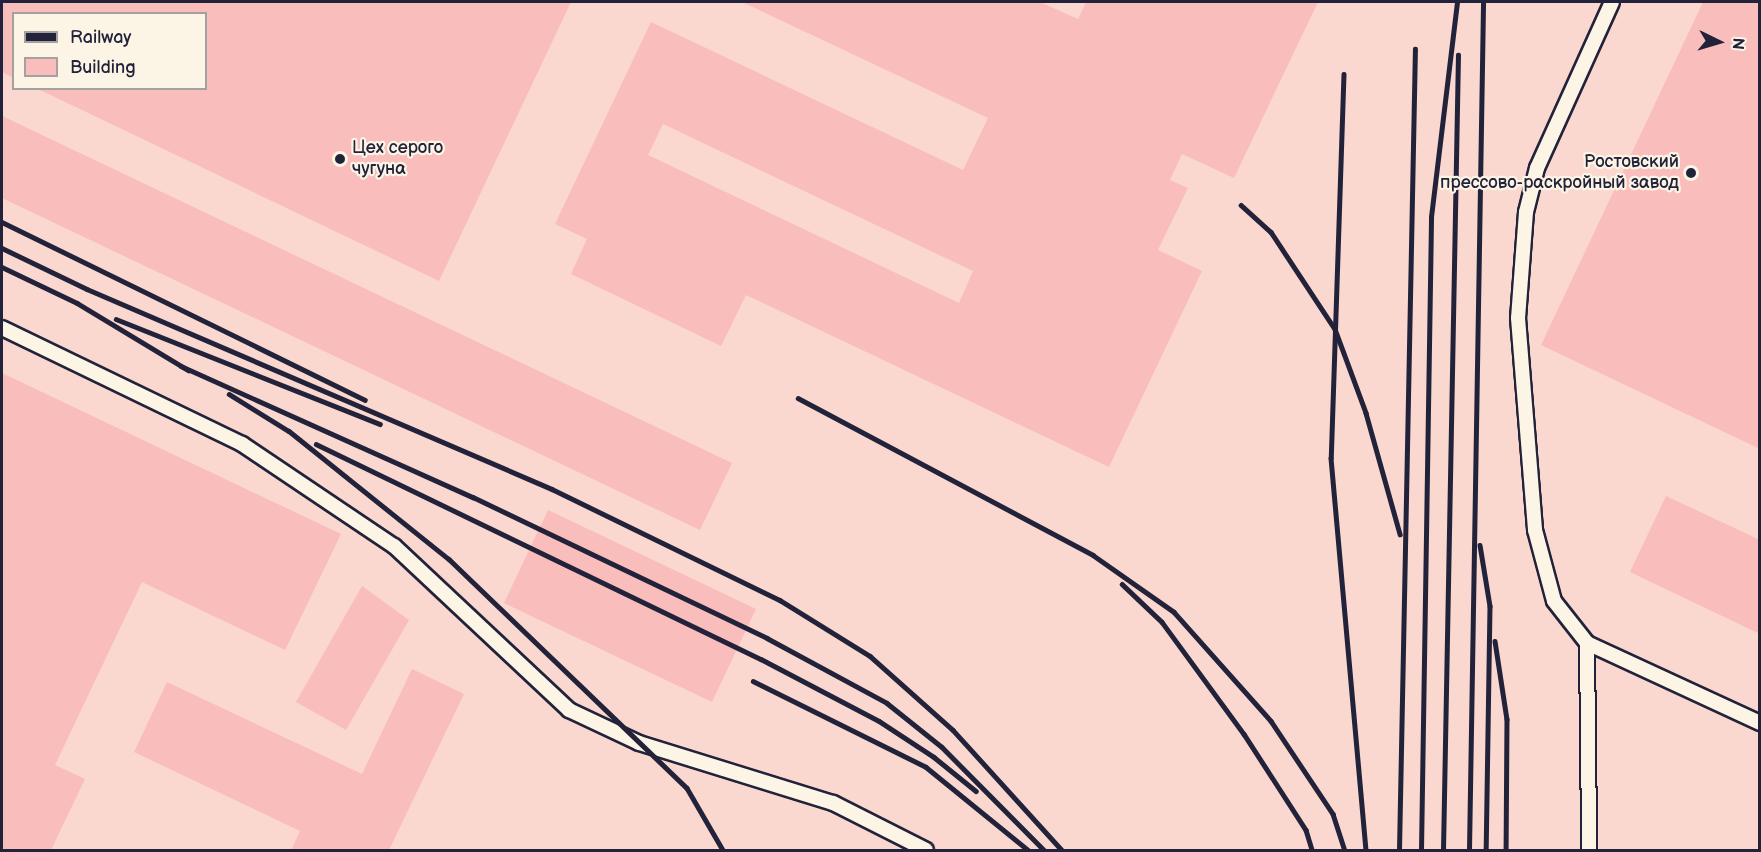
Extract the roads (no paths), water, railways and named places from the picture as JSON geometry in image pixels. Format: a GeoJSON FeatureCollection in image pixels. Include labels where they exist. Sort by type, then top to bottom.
{"type":"FeatureCollection","features":[{"type":"Feature","properties":{"kind":"lane"},"geometry":{"type":"LineString","coordinates":[[1612,2],[1537,168],[1526,212],[1518,318],[1535,530],[1554,601],[1587,644],[1760,723]]}},
{"type":"Feature","properties":{"kind":"lane"},"geometry":{"type":"LineString","coordinates":[[2,328],[243,444],[394,546],[569,710],[639,743],[833,803],[926,850]]}},
{"type":"Feature","properties":{"kind":"lane"},"geometry":{"type":"LineString","coordinates":[[1587,644],[1589,850]]}},
{"type":"Feature","properties":{"kind":"railway"},"geometry":{"type":"LineString","coordinates":[[1421,850],[1431,217],[1457,2]]}},
{"type":"Feature","properties":{"kind":"railway"},"geometry":{"type":"LineString","coordinates":[[1469,850],[1483,2]]}},
{"type":"Feature","properties":{"kind":"railway"},"geometry":{"type":"LineString","coordinates":[[1399,850],[1415,49]]}},
{"type":"Feature","properties":{"kind":"railway"},"geometry":{"type":"LineString","coordinates":[[1443,850],[1458,55]]}},
{"type":"Feature","properties":{"kind":"railway"},"geometry":{"type":"LineString","coordinates":[[1344,74],[1331,458],[1366,850]]}},
{"type":"Feature","properties":{"kind":"railway"},"geometry":{"type":"LineString","coordinates":[[1241,205],[1271,232],[1335,329],[1366,413],[1400,534]]}},
{"type":"Feature","properties":{"kind":"railway"},"geometry":{"type":"LineString","coordinates":[[2,222],[365,400]]}},
{"type":"Feature","properties":{"kind":"railway"},"geometry":{"type":"LineString","coordinates":[[2,248],[87,289],[552,489],[780,600],[870,656],[953,730],[1062,850]]}},
{"type":"Feature","properties":{"kind":"railway"},"geometry":{"type":"LineString","coordinates":[[2,267],[77,303],[188,370]]}},
{"type":"Feature","properties":{"kind":"railway"},"geometry":{"type":"LineString","coordinates":[[116,319],[380,424]]}},
{"type":"Feature","properties":{"kind":"railway"},"geometry":{"type":"LineString","coordinates":[[181,366],[473,497],[767,638],[887,703],[942,747],[1044,850]]}},
{"type":"Feature","properties":{"kind":"railway"},"geometry":{"type":"LineString","coordinates":[[229,394],[289,431],[449,559],[687,788],[723,850]]}},
{"type":"Feature","properties":{"kind":"railway"},"geometry":{"type":"LineString","coordinates":[[798,398],[1093,555],[1174,612],[1271,721],[1333,814],[1345,850]]}},
{"type":"Feature","properties":{"kind":"railway"},"geometry":{"type":"LineString","coordinates":[[316,444],[761,659],[879,721],[934,757],[976,791]]}},
{"type":"Feature","properties":{"kind":"railway"},"geometry":{"type":"LineString","coordinates":[[1480,545],[1490,606],[1486,850]]}},
{"type":"Feature","properties":{"kind":"railway"},"geometry":{"type":"LineString","coordinates":[[1122,584],[1162,622],[1244,734],[1306,830],[1312,850]]}},
{"type":"Feature","properties":{"kind":"railway"},"geometry":{"type":"LineString","coordinates":[[1495,641],[1507,719],[1506,850]]}},
{"type":"Feature","properties":{"kind":"railway"},"geometry":{"type":"LineString","coordinates":[[753,681],[926,767],[1028,850]]}},
{"type":"Feature","properties":{"kind":"place","name":"Цех серого чугуна"},"geometry":{"type":"Point","coordinates":[340,159]}},
{"type":"Feature","properties":{"kind":"place","name":"Ростовский прессово-раскройный завод"},"geometry":{"type":"Point","coordinates":[1691,173]}}]}
